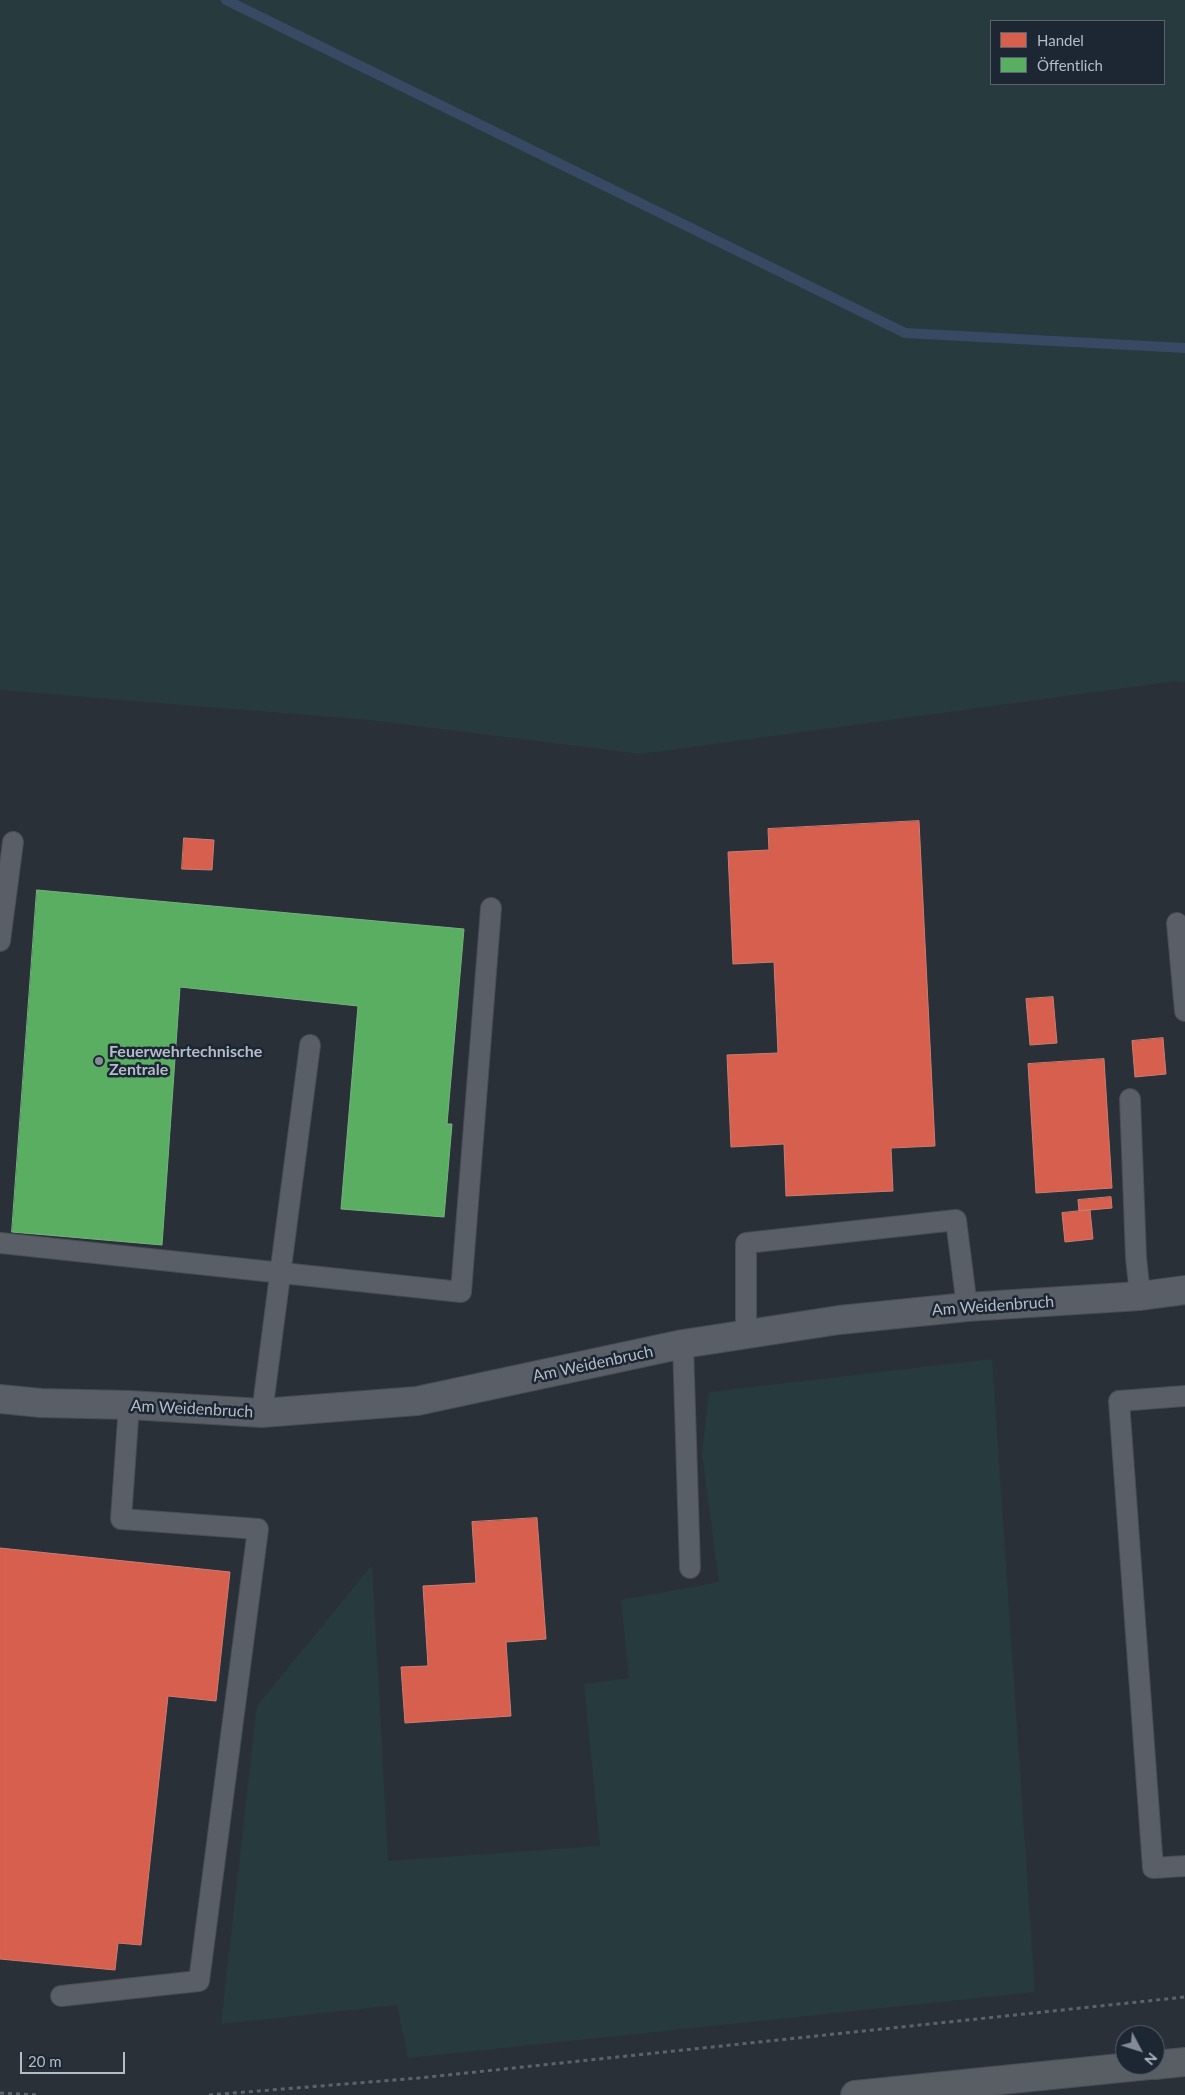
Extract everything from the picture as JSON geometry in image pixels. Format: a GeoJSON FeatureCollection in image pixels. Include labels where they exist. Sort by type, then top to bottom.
{"type":"FeatureCollection","features":[{"type":"Feature","properties":{"kind":"main road"},"geometry":{"type":"LineString","coordinates":[[1165,2063],[1185,2062]]}},
{"type":"Feature","properties":{"kind":"main road"},"geometry":{"type":"LineString","coordinates":[[855,2095],[1115,2069]]}},
{"type":"Feature","properties":{"kind":"street","name":"Am Weidenbruch"},"geometry":{"type":"LineString","coordinates":[[0,1399],[41,1403],[129,1405],[262,1413],[417,1402],[683,1344],[839,1320],[967,1307],[1140,1296],[1185,1290]]}},
{"type":"Feature","properties":{"kind":"lane"},"geometry":{"type":"LineString","coordinates":[[0,941],[13,842]]}},
{"type":"Feature","properties":{"kind":"lane"},"geometry":{"type":"LineString","coordinates":[[0,1242],[461,1292],[491,908]]}},
{"type":"Feature","properties":{"kind":"lane"},"geometry":{"type":"LineString","coordinates":[[1177,923],[1185,1011]]}},
{"type":"Feature","properties":{"kind":"lane"},"geometry":{"type":"LineString","coordinates":[[262,1413],[310,1045]]}},
{"type":"Feature","properties":{"kind":"lane"},"geometry":{"type":"LineString","coordinates":[[1130,1099],[1136,1257],[1140,1296]]}},
{"type":"Feature","properties":{"kind":"lane"},"geometry":{"type":"LineString","coordinates":[[746,1334],[746,1243],[956,1220],[967,1307]]}},
{"type":"Feature","properties":{"kind":"lane"},"geometry":{"type":"LineString","coordinates":[[683,1344],[690,1568]]}},
{"type":"Feature","properties":{"kind":"lane"},"geometry":{"type":"LineString","coordinates":[[1185,1396],[1120,1400],[1153,1868],[1185,1866]]}},
{"type":"Feature","properties":{"kind":"lane"},"geometry":{"type":"LineString","coordinates":[[61,1996],[199,1981],[258,1529],[121,1519],[129,1405]]}},
{"type":"Feature","properties":{"kind":"path"},"geometry":{"type":"LineString","coordinates":[[209,2095],[418,2078],[1185,1997]]}},
{"type":"Feature","properties":{"kind":"path"},"geometry":{"type":"LineString","coordinates":[[0,2093],[40,2095]]}},
{"type":"Feature","properties":{"kind":"green space"},"geometry":{"type":"Polygon","coordinates":[[[0,0],[1185,0],[1185,682],[1176,681],[641,754],[369,720],[0,690],[0,0]]]}},
{"type":"Feature","properties":{"kind":"green space"},"geometry":{"type":"Polygon","coordinates":[[[992,1359],[1035,1992],[408,2058],[397,2005],[221,2024],[257,1706],[372,1565],[388,1861],[600,1846],[584,1684],[629,1678],[621,1600],[719,1582],[702,1454],[709,1392],[992,1359]]]}},
{"type":"Feature","properties":{"kind":"building: Handel"},"geometry":{"type":"Polygon","coordinates":[[[919,821],[935,1146],[891,1148],[893,1191],[786,1196],[784,1144],[731,1147],[727,1055],[778,1053],[774,962],[733,964],[728,852],[769,850],[768,829],[919,821]]]}},
{"type":"Feature","properties":{"kind":"building: Handel"},"geometry":{"type":"Polygon","coordinates":[[[184,838],[214,840],[212,870],[182,869],[184,838]]]}},
{"type":"Feature","properties":{"kind":"building: Handel"},"geometry":{"type":"Polygon","coordinates":[[[1053,997],[1057,1043],[1030,1045],[1026,999],[1053,997]]]}},
{"type":"Feature","properties":{"kind":"building: Handel"},"geometry":{"type":"Polygon","coordinates":[[[1163,1038],[1166,1074],[1135,1077],[1132,1041],[1163,1038]]]}},
{"type":"Feature","properties":{"kind":"building: Handel"},"geometry":{"type":"Polygon","coordinates":[[[1104,1059],[1112,1188],[1036,1193],[1028,1064],[1104,1059]]]}},
{"type":"Feature","properties":{"kind":"building: Handel"},"geometry":{"type":"Polygon","coordinates":[[[1111,1197],[1112,1208],[1079,1211],[1078,1200],[1111,1197]]]}},
{"type":"Feature","properties":{"kind":"building: Handel"},"geometry":{"type":"Polygon","coordinates":[[[1090,1210],[1093,1239],[1065,1242],[1062,1213],[1090,1210]]]}},
{"type":"Feature","properties":{"kind":"building: Handel"},"geometry":{"type":"Polygon","coordinates":[[[537,1518],[546,1639],[506,1642],[511,1716],[405,1723],[401,1667],[428,1666],[423,1586],[476,1583],[472,1522],[537,1518]]]}},
{"type":"Feature","properties":{"kind":"building: Handel"},"geometry":{"type":"Polygon","coordinates":[[[0,1548],[230,1572],[216,1701],[168,1696],[141,1945],[118,1943],[115,1970],[0,1959],[0,1548]]]}},
{"type":"Feature","properties":{"kind":"building: Öffentlich","name":"Feuerwehrtechnische Zentrale"},"geometry":{"type":"Polygon","coordinates":[[[37,890],[464,929],[447,1124],[452,1124],[444,1217],[341,1209],[358,1006],[180,987],[162,1245],[12,1232],[37,890]]]}},
{"type":"Feature","properties":{"kind":"waterway"},"geometry":{"type":"LineString","coordinates":[[226,0],[905,333],[1185,348]]}},
{"type":"Feature","properties":{"kind":"place","name":"Feuerwehrtechnische Zentrale"},"geometry":{"type":"Point","coordinates":[99,1061]}}]}
